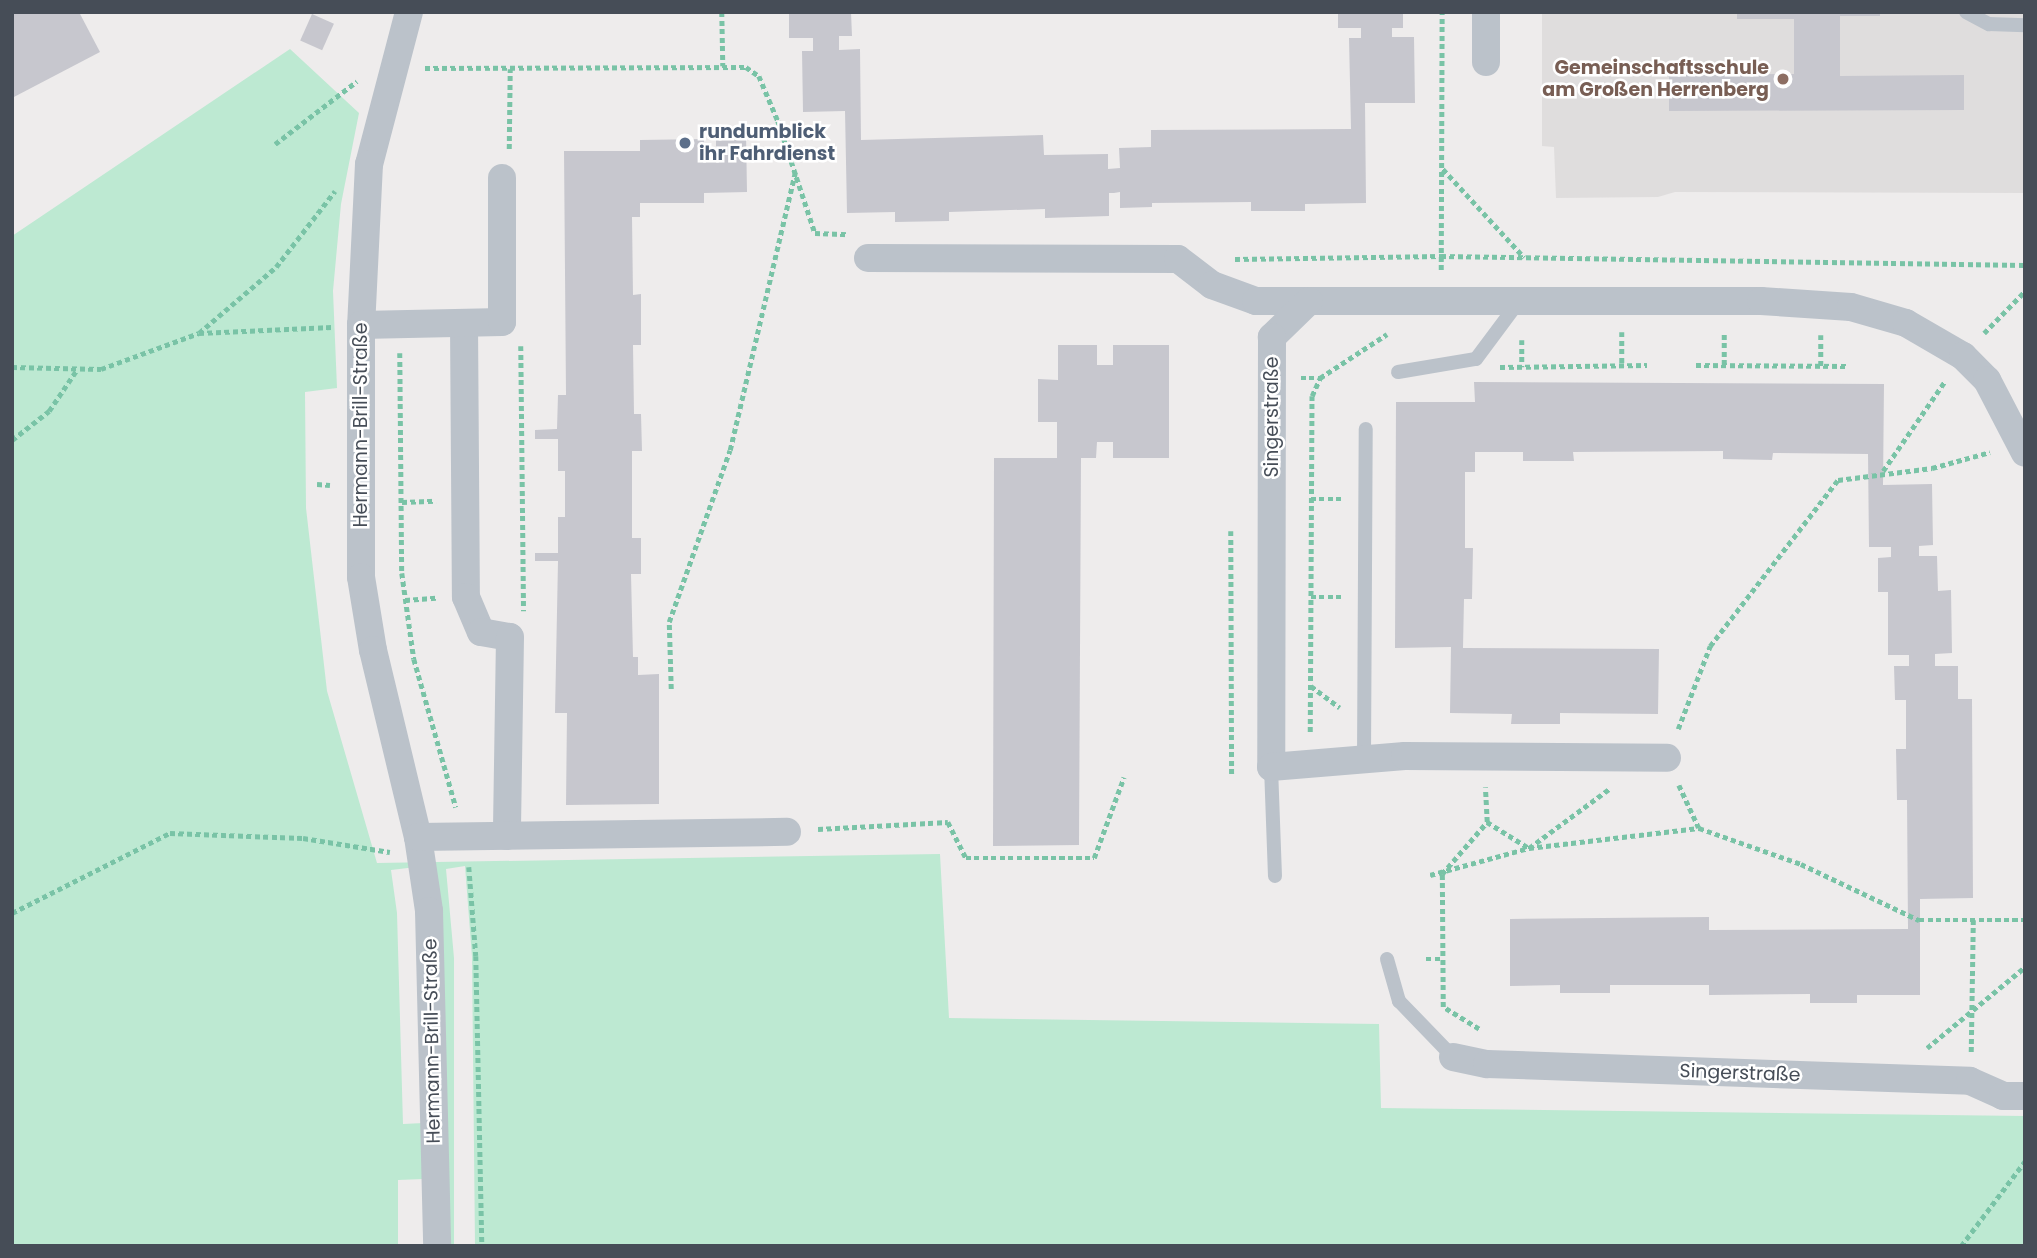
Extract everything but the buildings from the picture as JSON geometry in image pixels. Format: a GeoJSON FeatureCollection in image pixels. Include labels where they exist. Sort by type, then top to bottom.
{"type":"FeatureCollection","features":[{"type":"Feature","properties":{"kind":"street","name":"Hermann-Brill-Straße"},"geometry":{"type":"LineString","coordinates":[[409,12],[391,68],[369,164],[361,325],[361,577],[373,650],[420,847],[429,911],[437,1246]]}},
{"type":"Feature","properties":{"kind":"street"},"geometry":{"type":"LineString","coordinates":[[1486,12],[1486,62]]}},
{"type":"Feature","properties":{"kind":"street"},"geometry":{"type":"LineString","coordinates":[[361,325],[502,322],[502,178]]}},
{"type":"Feature","properties":{"kind":"street"},"geometry":{"type":"LineString","coordinates":[[868,258],[1178,259],[1212,285],[1256,301],[1441,298],[1821,303],[1881,314],[1934,337],[1963,356],[1987,380],[2024,449]]}},
{"type":"Feature","properties":{"kind":"street","name":"Singerstraße"},"geometry":{"type":"LineString","coordinates":[[1271,766],[1272,337],[1309,301]]}},
{"type":"Feature","properties":{"kind":"street"},"geometry":{"type":"LineString","coordinates":[[464,323],[466,597],[481,632],[510,637],[507,836]]}},
{"type":"Feature","properties":{"kind":"street"},"geometry":{"type":"LineString","coordinates":[[1271,766],[1364,759],[1667,758]]}},
{"type":"Feature","properties":{"kind":"street"},"geometry":{"type":"LineString","coordinates":[[420,847],[464,836],[787,832]]}},
{"type":"Feature","properties":{"kind":"street","name":"Singerstraße"},"geometry":{"type":"LineString","coordinates":[[1453,1057],[1487,1064],[1970,1081],[2003,1096],[2025,1096]]}},
{"type":"Feature","properties":{"kind":"lane"},"geometry":{"type":"LineString","coordinates":[[1966,12],[1989,24],[2025,25]]}},
{"type":"Feature","properties":{"kind":"lane"},"geometry":{"type":"LineString","coordinates":[[1398,372],[1476,359],[1522,299]]}},
{"type":"Feature","properties":{"kind":"lane"},"geometry":{"type":"LineString","coordinates":[[1364,759],[1366,429]]}},
{"type":"Feature","properties":{"kind":"lane"},"geometry":{"type":"LineString","coordinates":[[1271,766],[1275,876]]}},
{"type":"Feature","properties":{"kind":"lane"},"geometry":{"type":"LineString","coordinates":[[1387,959],[1399,1001],[1453,1057]]}},
{"type":"Feature","properties":{"kind":"path"},"geometry":{"type":"LineString","coordinates":[[722,12],[723,66]]}},
{"type":"Feature","properties":{"kind":"path"},"geometry":{"type":"LineString","coordinates":[[1441,298],[1442,12]]}},
{"type":"Feature","properties":{"kind":"path"},"geometry":{"type":"LineString","coordinates":[[275,144],[373,69],[746,67],[759,76],[796,171],[816,233],[867,234],[868,258]]}},
{"type":"Feature","properties":{"kind":"path"},"geometry":{"type":"LineString","coordinates":[[502,178],[508,172],[510,69]]}},
{"type":"Feature","properties":{"kind":"path"},"geometry":{"type":"LineString","coordinates":[[199,333],[276,267],[335,190],[369,164]]}},
{"type":"Feature","properties":{"kind":"path"},"geometry":{"type":"LineString","coordinates":[[1442,169],[1524,257]]}},
{"type":"Feature","properties":{"kind":"path"},"geometry":{"type":"LineString","coordinates":[[671,689],[669,622],[730,450],[796,171]]}},
{"type":"Feature","properties":{"kind":"path"},"geometry":{"type":"LineString","coordinates":[[1178,259],[1441,256],[2025,265]]}},
{"type":"Feature","properties":{"kind":"path"},"geometry":{"type":"LineString","coordinates":[[1883,472],[1963,356],[2025,291]]}},
{"type":"Feature","properties":{"kind":"path"},"geometry":{"type":"LineString","coordinates":[[502,322],[520,323],[524,623],[510,637]]}},
{"type":"Feature","properties":{"kind":"path"},"geometry":{"type":"LineString","coordinates":[[12,367],[100,369],[199,333],[361,325]]}},
{"type":"Feature","properties":{"kind":"path"},"geometry":{"type":"LineString","coordinates":[[400,325],[402,573],[414,659],[464,836],[476,956],[482,1246]]}},
{"type":"Feature","properties":{"kind":"path"},"geometry":{"type":"LineString","coordinates":[[1310,764],[1312,396],[1320,378],[1397,327]]}},
{"type":"Feature","properties":{"kind":"path"},"geometry":{"type":"LineString","coordinates":[[1476,359],[1499,367],[1647,365]]}},
{"type":"Feature","properties":{"kind":"path"},"geometry":{"type":"LineString","coordinates":[[1696,365],[1846,366]]}},
{"type":"Feature","properties":{"kind":"path"},"geometry":{"type":"LineString","coordinates":[[12,440],[49,411],[76,370]]}},
{"type":"Feature","properties":{"kind":"path"},"geometry":{"type":"LineString","coordinates":[[1699,828],[1667,758],[1719,635],[1838,480],[1883,472],[1932,468],[2024,449]]}},
{"type":"Feature","properties":{"kind":"path"},"geometry":{"type":"LineString","coordinates":[[1231,531],[1232,775]]}},
{"type":"Feature","properties":{"kind":"path"},"geometry":{"type":"LineString","coordinates":[[1483,758],[1487,822],[1442,874],[1443,1007],[1490,1035]]}},
{"type":"Feature","properties":{"kind":"path"},"geometry":{"type":"LineString","coordinates":[[1530,848],[1636,768],[1637,758]]}},
{"type":"Feature","properties":{"kind":"path"},"geometry":{"type":"LineString","coordinates":[[787,832],[948,822],[966,858],[1094,858],[1124,777]]}},
{"type":"Feature","properties":{"kind":"path"},"geometry":{"type":"LineString","coordinates":[[1487,822],[1530,848]]}},
{"type":"Feature","properties":{"kind":"path"},"geometry":{"type":"LineString","coordinates":[[1430,875],[1442,874],[1530,848],[1699,828],[1801,864],[1919,920],[2025,920]]}},
{"type":"Feature","properties":{"kind":"path"},"geometry":{"type":"LineString","coordinates":[[12,913],[170,833],[303,838],[420,847]]}},
{"type":"Feature","properties":{"kind":"path"},"geometry":{"type":"LineString","coordinates":[[1970,1081],[1973,920]]}},
{"type":"Feature","properties":{"kind":"path"},"geometry":{"type":"LineString","coordinates":[[1426,959],[1442,959]]}},
{"type":"Feature","properties":{"kind":"path"},"geometry":{"type":"LineString","coordinates":[[1926,1048],[2025,967]]}},
{"type":"Feature","properties":{"kind":"path"},"geometry":{"type":"LineString","coordinates":[[1913,1049],[1937,1049]]}},
{"type":"Feature","properties":{"kind":"path"},"geometry":{"type":"LineString","coordinates":[[1960,1049],[1983,1049]]}},
{"type":"Feature","properties":{"kind":"path"},"geometry":{"type":"LineString","coordinates":[[1961,1246],[2025,1161]]}},
{"type":"Feature","properties":{"kind":"shaded area","name":"Gemeinschaftsschule am Großen Herrenberg"},"geometry":{"type":"Polygon","coordinates":[[[1542,12],[2025,12],[2025,193],[1675,192],[1658,197],[1556,198],[1554,147],[1542,146],[1542,12]]]}},
{"type":"Feature","properties":{"kind":"green space"},"geometry":{"type":"Polygon","coordinates":[[[290,49],[359,113],[341,204],[333,291],[337,388],[305,392],[306,508],[327,691],[377,863],[940,854],[949,1018],[1379,1024],[1381,1108],[2025,1116],[2025,1246],[475,1246],[472,957],[465,866],[446,869],[454,958],[454,1246],[424,1246],[423,1179],[398,1180],[398,1246],[12,1246],[12,236],[290,49]],[[416,867],[391,870],[397,913],[403,1124],[424,1123],[416,867]]]}},
{"type":"Feature","properties":{"kind":"place","name":"Gemeinschaftsschule am Großen Herrenberg"},"geometry":{"type":"Point","coordinates":[1783,79]}},
{"type":"Feature","properties":{"kind":"place","name":"rundumblick ihr Fahrdienst"},"geometry":{"type":"Point","coordinates":[685,143]}}]}
